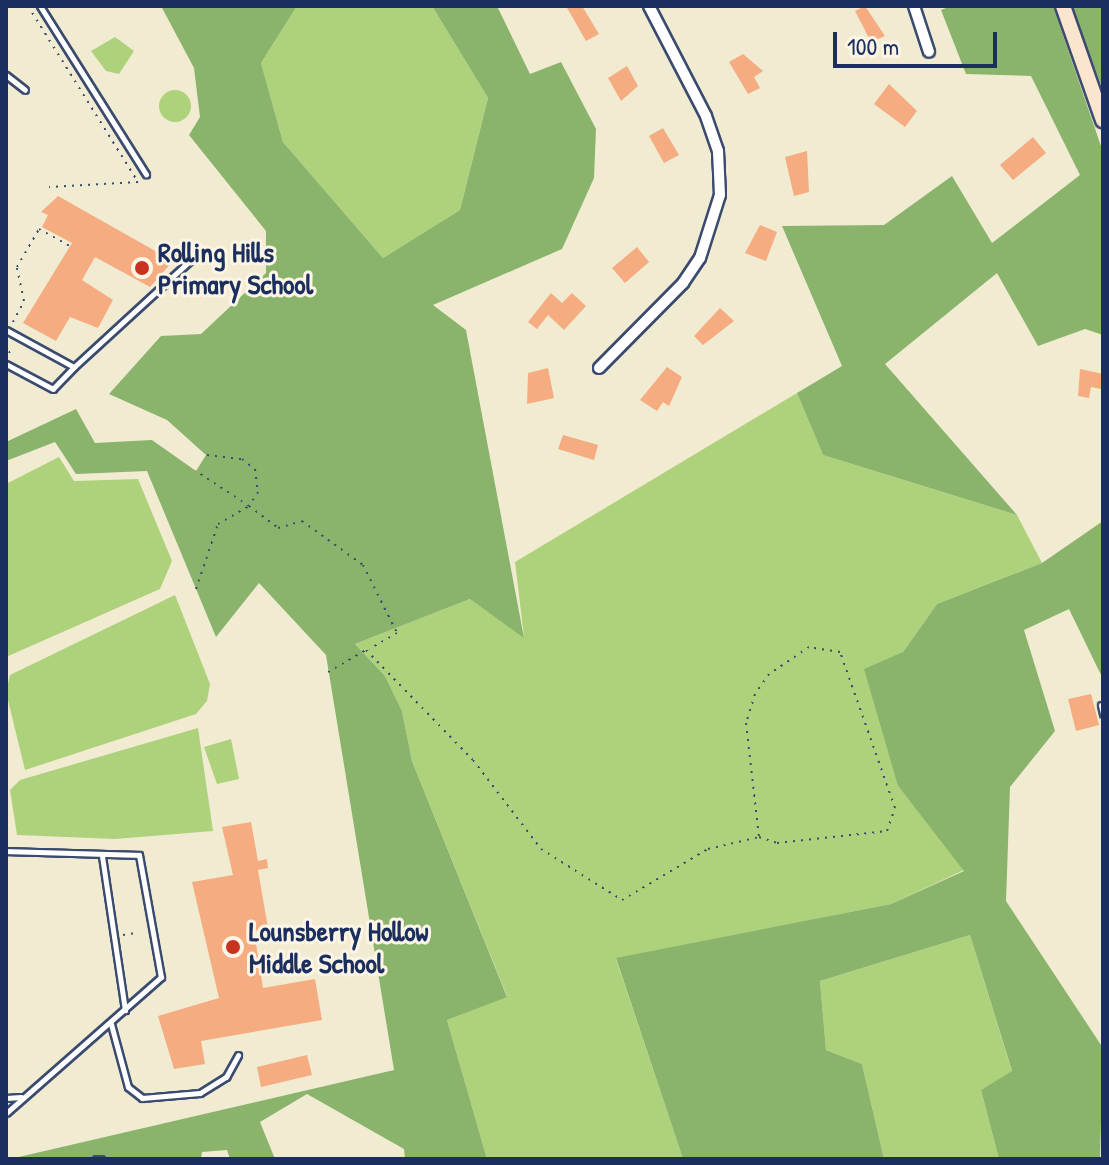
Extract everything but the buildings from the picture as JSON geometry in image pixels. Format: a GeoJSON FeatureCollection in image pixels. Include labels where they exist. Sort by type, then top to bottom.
{"type":"FeatureCollection","features":[{"type":"Feature","properties":{"kind":"street"},"geometry":{"type":"LineString","coordinates":[[599,368],[683,283],[700,258],[720,195],[718,151],[706,116],[649,6]]}},
{"type":"Feature","properties":{"kind":"street"},"geometry":{"type":"LineString","coordinates":[[914,6],[929,52]]}},
{"type":"Feature","properties":{"kind":"street"},"geometry":{"type":"LineString","coordinates":[[1063,6],[1103,120]]}},
{"type":"Feature","properties":{"kind":"lane"},"geometry":{"type":"LineString","coordinates":[[40,6],[146,174]]}},
{"type":"Feature","properties":{"kind":"lane"},"geometry":{"type":"LineString","coordinates":[[6,75],[25,90]]}},
{"type":"Feature","properties":{"kind":"lane"},"geometry":{"type":"LineString","coordinates":[[6,364],[53,389],[195,256]]}},
{"type":"Feature","properties":{"kind":"lane"},"geometry":{"type":"LineString","coordinates":[[6,330],[74,367]]}},
{"type":"Feature","properties":{"kind":"lane"},"geometry":{"type":"LineString","coordinates":[[1101,705],[1103,714]]}},
{"type":"Feature","properties":{"kind":"lane"},"geometry":{"type":"LineString","coordinates":[[6,851],[139,855],[161,977],[6,1113]]}},
{"type":"Feature","properties":{"kind":"lane"},"geometry":{"type":"LineString","coordinates":[[102,856],[125,1011]]}},
{"type":"Feature","properties":{"kind":"lane"},"geometry":{"type":"LineString","coordinates":[[111,1024],[128,1087],[142,1098],[200,1093],[226,1077],[238,1055]]}},
{"type":"Feature","properties":{"kind":"lane"},"geometry":{"type":"LineString","coordinates":[[6,1098],[23,1097]]}},
{"type":"Feature","properties":{"kind":"path"},"geometry":{"type":"LineString","coordinates":[[28,6],[138,182],[49,187]]}},
{"type":"Feature","properties":{"kind":"path"},"geometry":{"type":"LineString","coordinates":[[13,322],[24,301],[17,267],[39,229],[70,246]]}},
{"type":"Feature","properties":{"kind":"path"},"geometry":{"type":"LineString","coordinates":[[9,353],[12,348]]}},
{"type":"Feature","properties":{"kind":"path"},"geometry":{"type":"LineString","coordinates":[[196,589],[218,524],[249,506],[258,492],[255,469],[207,455]]}},
{"type":"Feature","properties":{"kind":"path"},"geometry":{"type":"LineString","coordinates":[[196,471],[278,528],[302,521],[363,565],[397,633],[328,672]]}},
{"type":"Feature","properties":{"kind":"path"},"geometry":{"type":"LineString","coordinates":[[366,650],[473,760],[541,849],[599,891],[622,900],[708,849],[759,837],[777,843],[870,836],[897,818],[840,652],[809,647],[769,674],[755,694],[746,723],[759,837]]}},
{"type":"Feature","properties":{"kind":"path"},"geometry":{"type":"LineString","coordinates":[[123,935],[136,933]]}},
{"type":"Feature","properties":{"kind":"green space"},"geometry":{"type":"Polygon","coordinates":[[[161,6],[297,6],[261,63],[283,142],[383,258],[460,210],[488,98],[432,6],[497,6],[530,74],[561,62],[596,129],[594,178],[562,249],[433,305],[466,330],[524,638],[470,599],[355,644],[385,676],[402,711],[412,761],[507,997],[447,1020],[487,1159],[405,1159],[404,1149],[307,1094],[260,1122],[275,1159],[230,1159],[227,1150],[202,1152],[201,1159],[10,1159],[394,1070],[326,655],[259,583],[216,637],[147,471],[76,474],[55,442],[6,461],[6,442],[76,409],[95,443],[152,440],[196,471],[206,455],[167,420],[109,394],[161,336],[201,334],[266,273],[266,231],[189,135],[200,117],[194,68],[161,6]]]}},
{"type":"Feature","properties":{"kind":"green space"},"geometry":{"type":"Polygon","coordinates":[[[297,6],[432,6],[488,98],[460,210],[383,258],[283,142],[261,63],[297,6]]]}},
{"type":"Feature","properties":{"kind":"green space"},"geometry":{"type":"Polygon","coordinates":[[[951,6],[1053,6],[1103,152],[1103,335],[1085,329],[1038,346],[997,273],[885,364],[1017,515],[823,455],[797,393],[842,366],[782,226],[884,225],[952,176],[992,243],[1080,175],[1031,76],[966,74],[941,10],[951,6]]]}},
{"type":"Feature","properties":{"kind":"green space"},"geometry":{"type":"Polygon","coordinates":[[[1071,6],[1103,6],[1103,90],[1071,6]]]}},
{"type":"Feature","properties":{"kind":"green space"},"geometry":{"type":"Polygon","coordinates":[[[115,37],[134,51],[119,74],[106,71],[91,51],[115,37]]]}},
{"type":"Feature","properties":{"kind":"green space"},"geometry":{"type":"Polygon","coordinates":[[[175,90],[186,95],[191,106],[186,117],[175,122],[164,117],[159,106],[164,95],[175,90]]]}},
{"type":"Feature","properties":{"kind":"green space"},"geometry":{"type":"Polygon","coordinates":[[[797,393],[823,455],[1017,515],[1042,563],[937,604],[903,652],[898,786],[964,870],[891,904],[616,959],[683,1159],[487,1159],[447,1020],[507,996],[412,761],[402,711],[385,676],[355,644],[470,599],[524,637],[515,562],[797,393]]]}},
{"type":"Feature","properties":{"kind":"green space"},"geometry":{"type":"Polygon","coordinates":[[[59,457],[74,481],[138,479],[172,561],[160,589],[6,657],[6,484],[59,457]]]}},
{"type":"Feature","properties":{"kind":"green space"},"geometry":{"type":"Polygon","coordinates":[[[1103,521],[1103,679],[1069,609],[1024,630],[1055,731],[1010,787],[1006,901],[1103,1048],[1100,1159],[999,1159],[981,1090],[1012,1071],[970,935],[820,981],[826,1050],[862,1064],[884,1159],[683,1159],[616,958],[891,904],[964,871],[898,786],[864,669],[903,652],[937,604],[1042,563],[1103,521]]]}},
{"type":"Feature","properties":{"kind":"green space"},"geometry":{"type":"Polygon","coordinates":[[[175,595],[210,684],[207,701],[196,714],[25,770],[6,692],[10,675],[175,595]]]}},
{"type":"Feature","properties":{"kind":"green space"},"geometry":{"type":"Polygon","coordinates":[[[198,728],[213,831],[115,839],[17,835],[10,790],[20,780],[198,728]]]}},
{"type":"Feature","properties":{"kind":"green space"},"geometry":{"type":"Polygon","coordinates":[[[231,739],[239,779],[217,784],[204,747],[231,739]]]}},
{"type":"Feature","properties":{"kind":"green space"},"geometry":{"type":"Polygon","coordinates":[[[970,935],[1012,1072],[981,1090],[999,1159],[884,1159],[862,1064],[826,1050],[820,981],[970,935]]]}},
{"type":"Feature","properties":{"kind":"place","name":"Rolling Hills Primary School"},"geometry":{"type":"Point","coordinates":[142,268]}},
{"type":"Feature","properties":{"kind":"place","name":"Lounsberry Hollow Middle School"},"geometry":{"type":"Point","coordinates":[233,947]}}]}
